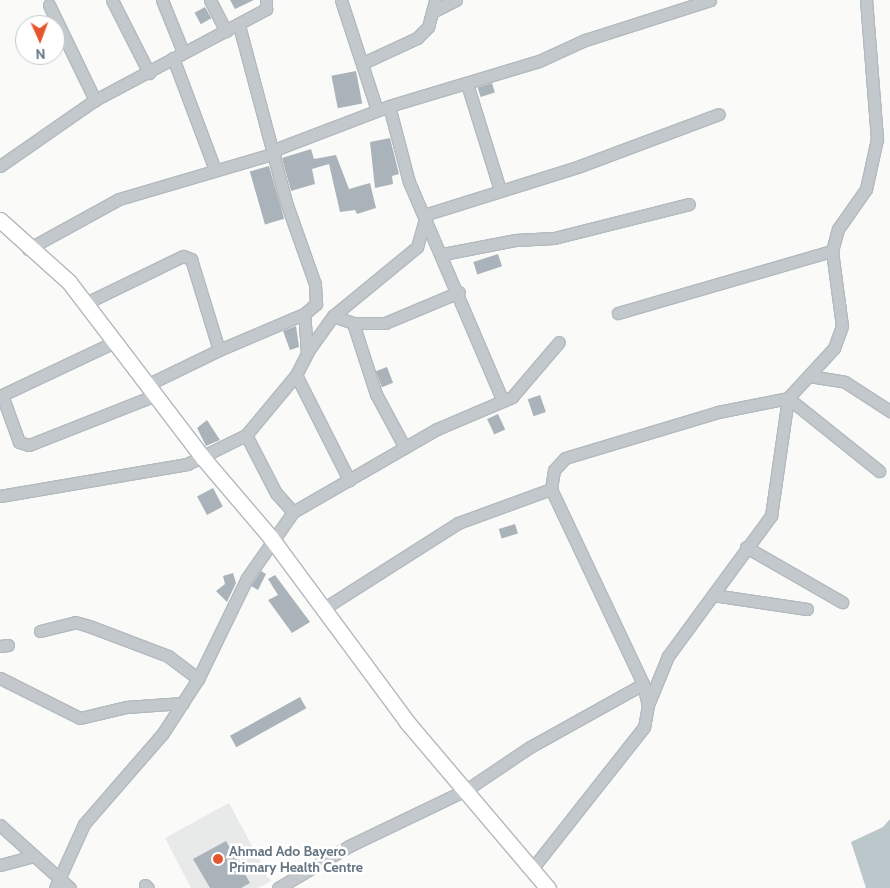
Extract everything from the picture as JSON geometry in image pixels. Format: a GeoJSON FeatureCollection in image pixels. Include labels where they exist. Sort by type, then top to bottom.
{"type":"FeatureCollection","features":[{"type":"Feature","properties":{"kind":"street"},"geometry":{"type":"LineString","coordinates":[[112,0],[149,74]]}},
{"type":"Feature","properties":{"kind":"street"},"geometry":{"type":"LineString","coordinates":[[162,0],[215,170]]}},
{"type":"Feature","properties":{"kind":"street"},"geometry":{"type":"LineString","coordinates":[[210,0],[226,31]]}},
{"type":"Feature","properties":{"kind":"street"},"geometry":{"type":"LineString","coordinates":[[0,166],[96,100],[149,74],[178,55],[239,25],[266,8],[267,0]]}},
{"type":"Feature","properties":{"kind":"street"},"geometry":{"type":"LineString","coordinates":[[341,0],[376,107]]}},
{"type":"Feature","properties":{"kind":"street"},"geometry":{"type":"LineString","coordinates":[[363,63],[417,38],[428,27],[434,6],[456,0]]}},
{"type":"Feature","properties":{"kind":"street"},"geometry":{"type":"LineString","coordinates":[[28,249],[119,200],[275,152],[376,107],[389,106],[467,84],[710,0]]}},
{"type":"Feature","properties":{"kind":"street"},"geometry":{"type":"LineString","coordinates":[[648,705],[643,684],[551,489],[554,470],[565,458],[718,412],[788,398],[834,348],[842,326],[832,251],[838,229],[866,189],[875,163],[877,139],[866,0]]}},
{"type":"Feature","properties":{"kind":"street"},"geometry":{"type":"LineString","coordinates":[[50,5],[96,100]]}},
{"type":"Feature","properties":{"kind":"street"},"geometry":{"type":"LineString","coordinates":[[114,342],[1,395],[20,442],[29,445],[152,389],[219,350],[304,314],[316,304],[315,284],[288,211],[275,152],[239,25]]}},
{"type":"Feature","properties":{"kind":"street"},"geometry":{"type":"LineString","coordinates":[[467,84],[500,190]]}},
{"type":"Feature","properties":{"kind":"street"},"geometry":{"type":"LineString","coordinates":[[389,106],[409,182],[443,254],[503,401]]}},
{"type":"Feature","properties":{"kind":"street"},"geometry":{"type":"LineString","coordinates":[[424,215],[719,114]]}},
{"type":"Feature","properties":{"kind":"street"},"geometry":{"type":"LineString","coordinates":[[443,254],[515,240],[554,238],[689,204]]}},
{"type":"Feature","properties":{"kind":"street"},"geometry":{"type":"LineString","coordinates":[[0,496],[25,488],[87,485],[151,474],[203,458],[246,435],[296,375],[307,353],[333,316],[417,247],[424,235],[424,215]]}},
{"type":"Feature","properties":{"kind":"street"},"geometry":{"type":"LineString","coordinates":[[0,220],[28,249],[69,282],[203,458],[271,538],[407,722],[548,888]]}},
{"type":"Feature","properties":{"kind":"street"},"geometry":{"type":"LineString","coordinates":[[618,313],[832,251]]}},
{"type":"Feature","properties":{"kind":"street"},"geometry":{"type":"LineString","coordinates":[[86,303],[183,256],[191,259],[219,350]]}},
{"type":"Feature","properties":{"kind":"street"},"geometry":{"type":"LineString","coordinates":[[333,316],[353,323],[402,319],[459,292]]}},
{"type":"Feature","properties":{"kind":"street"},"geometry":{"type":"LineString","coordinates":[[304,314],[307,353]]}},
{"type":"Feature","properties":{"kind":"street"},"geometry":{"type":"LineString","coordinates":[[353,323],[376,394],[405,448]]}},
{"type":"Feature","properties":{"kind":"street"},"geometry":{"type":"LineString","coordinates":[[56,884],[84,824],[163,733],[198,679],[271,538],[292,512],[405,448],[512,397],[559,342]]}},
{"type":"Feature","properties":{"kind":"street"},"geometry":{"type":"LineString","coordinates":[[296,375],[349,480]]}},
{"type":"Feature","properties":{"kind":"street"},"geometry":{"type":"LineString","coordinates":[[809,376],[845,382],[890,411]]}},
{"type":"Feature","properties":{"kind":"street"},"geometry":{"type":"LineString","coordinates":[[788,398],[879,471]]}},
{"type":"Feature","properties":{"kind":"street"},"geometry":{"type":"LineString","coordinates":[[532,869],[644,727],[648,705],[668,656],[746,547],[771,516],[775,502],[788,398]]}},
{"type":"Feature","properties":{"kind":"street"},"geometry":{"type":"LineString","coordinates":[[246,435],[276,493],[292,512]]}},
{"type":"Feature","properties":{"kind":"street"},"geometry":{"type":"LineString","coordinates":[[323,609],[458,523],[551,489]]}},
{"type":"Feature","properties":{"kind":"street"},"geometry":{"type":"LineString","coordinates":[[746,547],[842,602]]}},
{"type":"Feature","properties":{"kind":"street"},"geometry":{"type":"LineString","coordinates":[[713,595],[807,609]]}},
{"type":"Feature","properties":{"kind":"street"},"geometry":{"type":"LineString","coordinates":[[40,631],[74,622],[89,626],[168,656],[198,679]]}},
{"type":"Feature","properties":{"kind":"street"},"geometry":{"type":"LineString","coordinates":[[0,678],[80,718],[126,707],[182,703]]}},
{"type":"Feature","properties":{"kind":"street"},"geometry":{"type":"LineString","coordinates":[[278,888],[349,846],[466,790],[530,747],[643,684]]}},
{"type":"Feature","properties":{"kind":"street"},"geometry":{"type":"LineString","coordinates":[[0,825],[34,856],[56,884],[70,888]]}},
{"type":"Feature","properties":{"kind":"street"},"geometry":{"type":"LineString","coordinates":[[0,864],[34,856]]}},
{"type":"Feature","properties":{"kind":"shaded area","name":"Ahmad Ado Bayero Primary Health Centre"},"geometry":{"type":"Polygon","coordinates":[[[229,803],[271,881],[258,888],[191,888],[165,838],[229,803]]]}},
{"type":"Feature","properties":{"kind":"shaded area"},"geometry":{"type":"Polygon","coordinates":[[[890,819],[890,888],[866,888],[851,842],[883,827],[890,819]]]}},
{"type":"Feature","properties":{"kind":"building"},"geometry":{"type":"Polygon","coordinates":[[[230,0],[254,0],[235,9],[230,0]]]}},
{"type":"Feature","properties":{"kind":"building"},"geometry":{"type":"Polygon","coordinates":[[[205,7],[211,18],[201,24],[195,13],[205,7]]]}},
{"type":"Feature","properties":{"kind":"building"},"geometry":{"type":"Polygon","coordinates":[[[356,71],[362,103],[338,108],[331,76],[356,71]]]}},
{"type":"Feature","properties":{"kind":"building"},"geometry":{"type":"Polygon","coordinates":[[[492,83],[495,93],[481,97],[478,87],[492,83]]]}},
{"type":"Feature","properties":{"kind":"building"},"geometry":{"type":"Polygon","coordinates":[[[390,138],[399,174],[392,176],[393,184],[375,188],[370,142],[390,138]]]}},
{"type":"Feature","properties":{"kind":"building"},"geometry":{"type":"Polygon","coordinates":[[[311,149],[314,159],[336,155],[349,189],[370,183],[376,208],[357,214],[355,210],[340,212],[329,164],[312,169],[315,184],[291,191],[282,158],[311,149]]]}},
{"type":"Feature","properties":{"kind":"building"},"geometry":{"type":"Polygon","coordinates":[[[269,166],[284,219],[265,224],[250,172],[269,166]]]}},
{"type":"Feature","properties":{"kind":"building"},"geometry":{"type":"Polygon","coordinates":[[[498,254],[502,266],[477,274],[473,262],[498,254]]]}},
{"type":"Feature","properties":{"kind":"building"},"geometry":{"type":"Polygon","coordinates":[[[296,326],[299,347],[290,350],[283,331],[296,326]]]}},
{"type":"Feature","properties":{"kind":"building"},"geometry":{"type":"Polygon","coordinates":[[[387,367],[393,383],[382,387],[376,371],[387,367]]]}},
{"type":"Feature","properties":{"kind":"building"},"geometry":{"type":"Polygon","coordinates":[[[540,395],[546,412],[534,416],[528,399],[540,395]]]}},
{"type":"Feature","properties":{"kind":"building"},"geometry":{"type":"Polygon","coordinates":[[[498,414],[505,429],[494,434],[487,419],[498,414]]]}},
{"type":"Feature","properties":{"kind":"building"},"geometry":{"type":"Polygon","coordinates":[[[207,420],[220,440],[206,446],[197,428],[207,420]]]}},
{"type":"Feature","properties":{"kind":"building"},"geometry":{"type":"Polygon","coordinates":[[[213,488],[223,507],[207,515],[197,496],[213,488]]]}},
{"type":"Feature","properties":{"kind":"building"},"geometry":{"type":"Polygon","coordinates":[[[515,524],[518,534],[502,539],[499,529],[515,524]]]}},
{"type":"Feature","properties":{"kind":"building"},"geometry":{"type":"Polygon","coordinates":[[[261,571],[266,574],[258,590],[251,586],[261,571]]]}},
{"type":"Feature","properties":{"kind":"building"},"geometry":{"type":"Polygon","coordinates":[[[233,573],[236,583],[227,602],[216,591],[225,584],[223,576],[233,573]]]}},
{"type":"Feature","properties":{"kind":"building"},"geometry":{"type":"Polygon","coordinates":[[[275,575],[310,622],[292,633],[268,600],[278,595],[268,579],[275,575]]]}},
{"type":"Feature","properties":{"kind":"building"},"geometry":{"type":"Polygon","coordinates":[[[300,697],[306,708],[236,747],[230,736],[300,697]]]}},
{"type":"Feature","properties":{"kind":"building"},"geometry":{"type":"Polygon","coordinates":[[[226,841],[250,883],[241,888],[210,888],[193,859],[226,841]]]}},
{"type":"Feature","properties":{"kind":"place","name":"Ahmad Ado Bayero Primary Health Centre"},"geometry":{"type":"Point","coordinates":[218,859]}}]}
